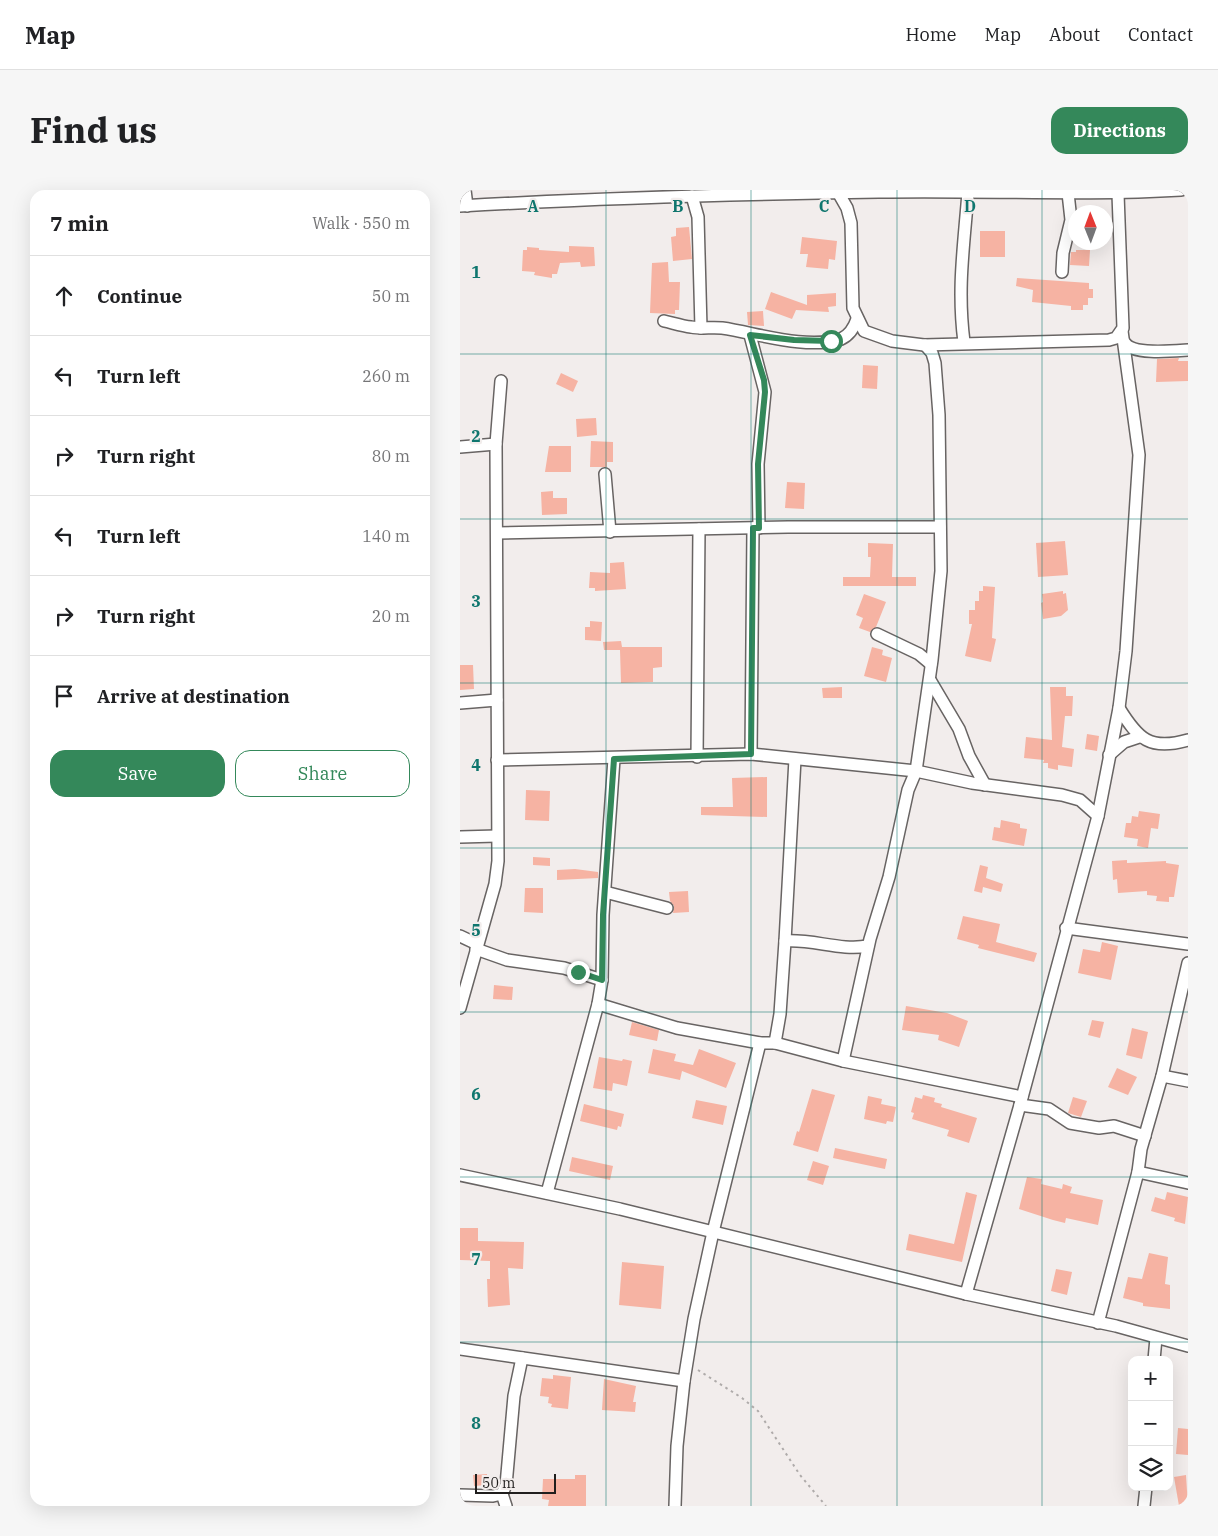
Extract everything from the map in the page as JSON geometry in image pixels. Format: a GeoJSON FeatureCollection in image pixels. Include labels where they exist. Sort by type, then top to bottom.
{"type":"FeatureCollection","features":[{"type":"Feature","properties":{"kind":"street"},"geometry":{"type":"LineString","coordinates":[[465,190],[463,206],[795,192],[839,194],[1002,191],[1118,194],[1181,190]]}},
{"type":"Feature","properties":{"kind":"street"},"geometry":{"type":"LineString","coordinates":[[959,342],[959,282],[968,192]]}},
{"type":"Feature","properties":{"kind":"street"},"geometry":{"type":"LineString","coordinates":[[1062,272],[1063,253],[1070,227],[1068,193]]}},
{"type":"Feature","properties":{"kind":"street"},"geometry":{"type":"LineString","coordinates":[[839,194],[847,208],[852,223],[853,308],[864,331],[892,341],[925,345],[959,342],[1110,340],[1116,338],[1122,330]]}},
{"type":"Feature","properties":{"kind":"street"},"geometry":{"type":"LineString","coordinates":[[966,1294],[1021,1101],[1066,928],[1098,816],[1119,708],[1126,651],[1139,456],[1122,330],[1118,194]]}},
{"type":"Feature","properties":{"kind":"street"},"geometry":{"type":"LineString","coordinates":[[692,196],[698,217],[701,328]]}},
{"type":"Feature","properties":{"kind":"street"},"geometry":{"type":"LineString","coordinates":[[664,321],[692,328],[721,328],[750,335],[794,340],[831,341],[850,334],[858,319]]}},
{"type":"Feature","properties":{"kind":"street"},"geometry":{"type":"LineString","coordinates":[[750,335],[764,380],[765,392],[758,464],[751,754]]}},
{"type":"Feature","properties":{"kind":"street"},"geometry":{"type":"LineString","coordinates":[[935,362],[942,350],[959,342]]}},
{"type":"Feature","properties":{"kind":"street"},"geometry":{"type":"LineString","coordinates":[[1124,344],[1131,349],[1139,351],[1188,350]]}},
{"type":"Feature","properties":{"kind":"street"},"geometry":{"type":"LineString","coordinates":[[843,1061],[868,946],[889,878],[908,790],[916,770],[930,680],[941,571],[938,392],[935,362],[932,353],[925,345]]}},
{"type":"Feature","properties":{"kind":"street"},"geometry":{"type":"LineString","coordinates":[[460,1008],[495,884],[497,836],[496,444],[500,381]]}},
{"type":"Feature","properties":{"kind":"street"},"geometry":{"type":"LineString","coordinates":[[460,446],[496,444]]}},
{"type":"Feature","properties":{"kind":"street"},"geometry":{"type":"LineString","coordinates":[[605,474],[610,532]]}},
{"type":"Feature","properties":{"kind":"street"},"geometry":{"type":"LineString","coordinates":[[497,533],[756,528],[940,528]]}},
{"type":"Feature","properties":{"kind":"street"},"geometry":{"type":"LineString","coordinates":[[697,757],[699,529]]}},
{"type":"Feature","properties":{"kind":"street"},"geometry":{"type":"LineString","coordinates":[[877,634],[919,654],[931,664]]}},
{"type":"Feature","properties":{"kind":"street"},"geometry":{"type":"LineString","coordinates":[[930,680],[958,729],[969,756],[985,785]]}},
{"type":"Feature","properties":{"kind":"street"},"geometry":{"type":"LineString","coordinates":[[460,703],[496,700]]}},
{"type":"Feature","properties":{"kind":"street"},"geometry":{"type":"LineString","coordinates":[[1119,708],[1139,737],[1153,743],[1166,745],[1188,740]]}},
{"type":"Feature","properties":{"kind":"street"},"geometry":{"type":"LineString","coordinates":[[1110,755],[1124,742],[1139,737]]}},
{"type":"Feature","properties":{"kind":"street"},"geometry":{"type":"LineString","coordinates":[[497,760],[614,759],[751,754],[916,770],[985,785],[1062,795],[1080,800],[1098,816]]}},
{"type":"Feature","properties":{"kind":"street"},"geometry":{"type":"LineString","coordinates":[[547,1193],[598,1004],[602,980],[605,892],[614,759]]}},
{"type":"Feature","properties":{"kind":"street"},"geometry":{"type":"LineString","coordinates":[[775,1043],[780,1014],[795,759]]}},
{"type":"Feature","properties":{"kind":"street"},"geometry":{"type":"LineString","coordinates":[[460,837],[497,836]]}},
{"type":"Feature","properties":{"kind":"street"},"geometry":{"type":"LineString","coordinates":[[605,892],[667,908]]}},
{"type":"Feature","properties":{"kind":"street"},"geometry":{"type":"LineString","coordinates":[[1066,928],[1188,944]]}},
{"type":"Feature","properties":{"kind":"street"},"geometry":{"type":"LineString","coordinates":[[460,936],[507,960],[564,968],[602,980]]}},
{"type":"Feature","properties":{"kind":"street"},"geometry":{"type":"LineString","coordinates":[[785,941],[809,940],[849,948],[868,946]]}},
{"type":"Feature","properties":{"kind":"street"},"geometry":{"type":"LineString","coordinates":[[1098,1323],[1162,1076],[1188,963]]}},
{"type":"Feature","properties":{"kind":"street"},"geometry":{"type":"LineString","coordinates":[[598,1004],[677,1028],[760,1043],[775,1043],[843,1061],[1021,1101],[1049,1109],[1070,1123],[1099,1128],[1114,1126],[1145,1136]]}},
{"type":"Feature","properties":{"kind":"street"},"geometry":{"type":"LineString","coordinates":[[675,1506],[677,1446],[684,1381],[694,1319],[713,1232],[760,1043]]}},
{"type":"Feature","properties":{"kind":"street"},"geometry":{"type":"LineString","coordinates":[[1162,1076],[1188,1080]]}},
{"type":"Feature","properties":{"kind":"street"},"geometry":{"type":"LineString","coordinates":[[1138,1172],[1188,1183]]}},
{"type":"Feature","properties":{"kind":"street"},"geometry":{"type":"LineString","coordinates":[[460,1175],[547,1193],[1188,1346]]}},
{"type":"Feature","properties":{"kind":"street"},"geometry":{"type":"LineString","coordinates":[[1154,1356],[1156,1338]]}},
{"type":"Feature","properties":{"kind":"street"},"geometry":{"type":"LineString","coordinates":[[460,1349],[684,1381]]}},
{"type":"Feature","properties":{"kind":"street"},"geometry":{"type":"LineString","coordinates":[[506,1506],[502,1494],[506,1485],[514,1396],[522,1358]]}},
{"type":"Feature","properties":{"kind":"street"},"geometry":{"type":"LineString","coordinates":[[1144,1506],[1146,1491]]}},
{"type":"Feature","properties":{"kind":"street"},"geometry":{"type":"LineString","coordinates":[[460,1495],[493,1496],[502,1494]]}},
{"type":"Feature","properties":{"kind":"path"},"geometry":{"type":"LineString","coordinates":[[688,1362],[758,1411],[800,1475],[826,1506]]}},
{"type":"Feature","properties":{"kind":"building"},"geometry":{"type":"Polygon","coordinates":[[[689,227],[692,259],[673,261],[671,237],[676,236],[676,228],[689,227]]]}},
{"type":"Feature","properties":{"kind":"building"},"geometry":{"type":"Polygon","coordinates":[[[980,231],[1005,231],[1005,257],[980,257],[980,231]]]}},
{"type":"Feature","properties":{"kind":"building"},"geometry":{"type":"Polygon","coordinates":[[[802,237],[837,241],[835,260],[829,259],[828,269],[806,267],[808,254],[800,254],[802,237]]]}},
{"type":"Feature","properties":{"kind":"building"},"geometry":{"type":"Polygon","coordinates":[[[569,246],[594,247],[595,266],[581,267],[580,262],[560,263],[557,274],[552,274],[552,278],[534,275],[535,272],[522,271],[523,250],[527,250],[527,247],[539,248],[539,250],[569,252],[569,246]]]}},
{"type":"Feature","properties":{"kind":"building"},"geometry":{"type":"Polygon","coordinates":[[[1076,250],[1090,250],[1089,266],[1070,265],[1071,252],[1076,252],[1076,250]]]}},
{"type":"Feature","properties":{"kind":"building"},"geometry":{"type":"Polygon","coordinates":[[[668,262],[669,282],[680,282],[679,310],[675,310],[675,314],[650,313],[652,263],[668,262]]]}},
{"type":"Feature","properties":{"kind":"building"},"geometry":{"type":"Polygon","coordinates":[[[1017,278],[1089,283],[1089,289],[1093,289],[1093,298],[1088,298],[1088,305],[1083,305],[1083,310],[1071,310],[1071,306],[1032,302],[1033,290],[1016,286],[1017,278]]]}},
{"type":"Feature","properties":{"kind":"building"},"geometry":{"type":"Polygon","coordinates":[[[771,292],[807,305],[807,295],[836,293],[836,306],[828,307],[829,312],[796,310],[792,319],[765,309],[771,292]]]}},
{"type":"Feature","properties":{"kind":"building"},"geometry":{"type":"Polygon","coordinates":[[[763,311],[764,326],[748,325],[747,312],[763,311]]]}},
{"type":"Feature","properties":{"kind":"building"},"geometry":{"type":"Polygon","coordinates":[[[1179,358],[1178,361],[1188,361],[1188,381],[1156,382],[1157,359],[1179,358]]]}},
{"type":"Feature","properties":{"kind":"building"},"geometry":{"type":"Polygon","coordinates":[[[863,365],[878,366],[877,389],[862,388],[863,365]]]}},
{"type":"Feature","properties":{"kind":"building"},"geometry":{"type":"Polygon","coordinates":[[[561,373],[578,381],[573,392],[556,384],[561,373]]]}},
{"type":"Feature","properties":{"kind":"building"},"geometry":{"type":"Polygon","coordinates":[[[596,418],[597,435],[577,437],[576,419],[596,418]]]}},
{"type":"Feature","properties":{"kind":"building"},"geometry":{"type":"Polygon","coordinates":[[[591,441],[613,442],[613,462],[607,462],[607,467],[590,467],[591,441]]]}},
{"type":"Feature","properties":{"kind":"building"},"geometry":{"type":"Polygon","coordinates":[[[549,446],[571,446],[571,472],[545,472],[549,446]]]}},
{"type":"Feature","properties":{"kind":"building"},"geometry":{"type":"Polygon","coordinates":[[[787,482],[805,483],[804,509],[785,508],[787,482]]]}},
{"type":"Feature","properties":{"kind":"building"},"geometry":{"type":"Polygon","coordinates":[[[553,491],[553,498],[567,498],[567,514],[542,515],[541,492],[553,491]]]}},
{"type":"Feature","properties":{"kind":"building"},"geometry":{"type":"Polygon","coordinates":[[[1065,541],[1068,575],[1038,577],[1036,543],[1065,541]]]}},
{"type":"Feature","properties":{"kind":"building"},"geometry":{"type":"Polygon","coordinates":[[[868,543],[893,544],[892,577],[916,577],[916,586],[843,586],[843,577],[870,577],[871,557],[868,557],[868,543]]]}},
{"type":"Feature","properties":{"kind":"building"},"geometry":{"type":"Polygon","coordinates":[[[624,562],[626,589],[595,591],[595,588],[589,588],[590,572],[610,573],[610,563],[624,562]]]}},
{"type":"Feature","properties":{"kind":"building"},"geometry":{"type":"Polygon","coordinates":[[[983,586],[995,587],[992,638],[996,639],[991,662],[965,656],[972,624],[969,624],[969,610],[975,610],[975,601],[979,601],[979,591],[983,591],[983,586]]]}},
{"type":"Feature","properties":{"kind":"building"},"geometry":{"type":"Polygon","coordinates":[[[1063,591],[1063,594],[1066,593],[1068,610],[1061,616],[1043,619],[1042,594],[1063,591]]]}},
{"type":"Feature","properties":{"kind":"building"},"geometry":{"type":"Polygon","coordinates":[[[864,594],[886,602],[876,627],[870,632],[859,628],[863,618],[856,615],[864,594]]]}},
{"type":"Feature","properties":{"kind":"building"},"geometry":{"type":"Polygon","coordinates":[[[590,621],[602,622],[601,641],[585,640],[585,627],[590,627],[590,621]]]}},
{"type":"Feature","properties":{"kind":"building"},"geometry":{"type":"Polygon","coordinates":[[[621,641],[622,647],[662,647],[662,667],[653,668],[653,682],[621,683],[620,650],[604,650],[603,642],[621,641]]]}},
{"type":"Feature","properties":{"kind":"building"},"geometry":{"type":"Polygon","coordinates":[[[872,647],[883,650],[882,655],[892,658],[886,682],[864,676],[872,647]]]}},
{"type":"Feature","properties":{"kind":"building"},"geometry":{"type":"Polygon","coordinates":[[[460,665],[473,665],[474,689],[460,690],[460,665]]]}},
{"type":"Feature","properties":{"kind":"building"},"geometry":{"type":"Polygon","coordinates":[[[842,687],[842,698],[823,698],[822,688],[842,687]]]}},
{"type":"Feature","properties":{"kind":"building"},"geometry":{"type":"Polygon","coordinates":[[[1050,687],[1066,687],[1066,696],[1073,696],[1072,716],[1065,716],[1062,747],[1074,749],[1072,767],[1058,765],[1058,770],[1048,768],[1048,763],[1043,763],[1044,760],[1024,758],[1026,737],[1052,740],[1050,687]]]}},
{"type":"Feature","properties":{"kind":"building"},"geometry":{"type":"Polygon","coordinates":[[[1087,734],[1099,736],[1097,751],[1085,749],[1087,734]]]}},
{"type":"Feature","properties":{"kind":"building"},"geometry":{"type":"Polygon","coordinates":[[[767,777],[767,817],[701,815],[701,807],[733,807],[732,778],[767,777]]]}},
{"type":"Feature","properties":{"kind":"building"},"geometry":{"type":"Polygon","coordinates":[[[526,790],[550,791],[549,821],[525,820],[526,790]]]}},
{"type":"Feature","properties":{"kind":"building"},"geometry":{"type":"Polygon","coordinates":[[[1139,811],[1160,814],[1158,829],[1151,828],[1148,848],[1137,846],[1138,839],[1124,837],[1126,823],[1131,823],[1132,816],[1138,817],[1139,811]]]}},
{"type":"Feature","properties":{"kind":"building"},"geometry":{"type":"Polygon","coordinates":[[[1001,820],[1020,824],[1020,828],[1027,829],[1024,846],[992,840],[994,827],[1000,828],[1001,820]]]}},
{"type":"Feature","properties":{"kind":"building"},"geometry":{"type":"Polygon","coordinates":[[[533,857],[550,858],[550,866],[533,865],[533,857]]]}},
{"type":"Feature","properties":{"kind":"building"},"geometry":{"type":"Polygon","coordinates":[[[1127,860],[1127,863],[1166,861],[1166,863],[1179,865],[1174,897],[1169,897],[1169,902],[1156,901],[1157,896],[1147,895],[1147,891],[1118,893],[1117,879],[1113,880],[1112,861],[1127,860]]]}},
{"type":"Feature","properties":{"kind":"building"},"geometry":{"type":"Polygon","coordinates":[[[980,865],[988,867],[986,878],[1003,884],[1001,892],[983,887],[982,893],[974,891],[980,865]]]}},
{"type":"Feature","properties":{"kind":"building"},"geometry":{"type":"Polygon","coordinates":[[[575,869],[598,872],[598,878],[557,880],[557,870],[575,869]]]}},
{"type":"Feature","properties":{"kind":"building"},"geometry":{"type":"Polygon","coordinates":[[[525,888],[543,888],[543,913],[524,912],[525,888]]]}},
{"type":"Feature","properties":{"kind":"building"},"geometry":{"type":"Polygon","coordinates":[[[688,891],[689,912],[673,913],[674,906],[670,901],[669,892],[688,891]]]}},
{"type":"Feature","properties":{"kind":"building"},"geometry":{"type":"Polygon","coordinates":[[[963,916],[1000,924],[996,942],[1037,953],[1034,962],[978,948],[979,945],[957,939],[963,916]]]}},
{"type":"Feature","properties":{"kind":"building"},"geometry":{"type":"Polygon","coordinates":[[[1102,942],[1118,946],[1111,980],[1078,973],[1083,949],[1100,952],[1102,942]]]}},
{"type":"Feature","properties":{"kind":"building"},"geometry":{"type":"Polygon","coordinates":[[[494,985],[513,987],[512,1000],[493,999],[494,985]]]}},
{"type":"Feature","properties":{"kind":"building"},"geometry":{"type":"Polygon","coordinates":[[[906,1006],[947,1013],[968,1021],[959,1047],[938,1040],[939,1035],[902,1030],[906,1006]]]}},
{"type":"Feature","properties":{"kind":"building"},"geometry":{"type":"Polygon","coordinates":[[[1092,1020],[1104,1022],[1100,1038],[1088,1035],[1092,1020]]]}},
{"type":"Feature","properties":{"kind":"building"},"geometry":{"type":"Polygon","coordinates":[[[632,1022],[659,1030],[657,1041],[629,1035],[632,1022]]]}},
{"type":"Feature","properties":{"kind":"building"},"geometry":{"type":"Polygon","coordinates":[[[1132,1028],[1148,1032],[1142,1059],[1126,1055],[1132,1028]]]}},
{"type":"Feature","properties":{"kind":"building"},"geometry":{"type":"Polygon","coordinates":[[[653,1049],[676,1054],[674,1061],[693,1065],[699,1049],[736,1063],[726,1088],[682,1071],[680,1080],[648,1073],[653,1049]]]}},
{"type":"Feature","properties":{"kind":"building"},"geometry":{"type":"Polygon","coordinates":[[[599,1057],[632,1061],[627,1086],[613,1083],[612,1091],[593,1088],[599,1057]]]}},
{"type":"Feature","properties":{"kind":"building"},"geometry":{"type":"Polygon","coordinates":[[[1117,1068],[1137,1077],[1128,1095],[1108,1087],[1117,1068]]]}},
{"type":"Feature","properties":{"kind":"building"},"geometry":{"type":"Polygon","coordinates":[[[812,1089],[835,1095],[818,1152],[793,1145],[797,1131],[799,1132],[812,1089]]]}},
{"type":"Feature","properties":{"kind":"building"},"geometry":{"type":"Polygon","coordinates":[[[923,1095],[935,1098],[934,1102],[942,1104],[941,1107],[977,1118],[969,1143],[947,1136],[949,1130],[912,1119],[914,1113],[911,1112],[915,1097],[922,1099],[923,1095]]]}},
{"type":"Feature","properties":{"kind":"building"},"geometry":{"type":"Polygon","coordinates":[[[868,1096],[882,1099],[881,1104],[896,1107],[893,1122],[887,1121],[886,1124],[864,1119],[868,1096]]]}},
{"type":"Feature","properties":{"kind":"building"},"geometry":{"type":"Polygon","coordinates":[[[1073,1097],[1087,1101],[1081,1117],[1068,1113],[1073,1097]]]}},
{"type":"Feature","properties":{"kind":"building"},"geometry":{"type":"Polygon","coordinates":[[[696,1100],[727,1106],[723,1125],[692,1118],[696,1100]]]}},
{"type":"Feature","properties":{"kind":"building"},"geometry":{"type":"Polygon","coordinates":[[[584,1104],[624,1114],[621,1127],[618,1126],[617,1130],[580,1121],[584,1104]]]}},
{"type":"Feature","properties":{"kind":"building"},"geometry":{"type":"Polygon","coordinates":[[[835,1148],[887,1159],[885,1169],[833,1158],[835,1148]]]}},
{"type":"Feature","properties":{"kind":"building"},"geometry":{"type":"Polygon","coordinates":[[[572,1157],[613,1166],[610,1180],[569,1171],[572,1157]]]}},
{"type":"Feature","properties":{"kind":"building"},"geometry":{"type":"Polygon","coordinates":[[[813,1161],[829,1166],[823,1185],[807,1180],[813,1161]]]}},
{"type":"Feature","properties":{"kind":"building"},"geometry":{"type":"Polygon","coordinates":[[[1027,1177],[1042,1179],[1041,1184],[1062,1189],[1063,1184],[1072,1187],[1070,1193],[1103,1200],[1098,1225],[1066,1218],[1065,1223],[1019,1209],[1027,1177]]]}},
{"type":"Feature","properties":{"kind":"building"},"geometry":{"type":"Polygon","coordinates":[[[966,1192],[977,1195],[962,1262],[906,1250],[909,1234],[954,1244],[966,1192]]]}},
{"type":"Feature","properties":{"kind":"building"},"geometry":{"type":"Polygon","coordinates":[[[1167,1192],[1188,1197],[1185,1224],[1174,1221],[1175,1218],[1151,1211],[1155,1197],[1165,1200],[1167,1192]]]}},
{"type":"Feature","properties":{"kind":"building"},"geometry":{"type":"Polygon","coordinates":[[[460,1228],[478,1228],[478,1241],[524,1242],[523,1269],[508,1268],[510,1305],[488,1307],[487,1279],[490,1279],[490,1261],[460,1260],[460,1228]]]}},
{"type":"Feature","properties":{"kind":"building"},"geometry":{"type":"Polygon","coordinates":[[[1149,1253],[1168,1257],[1165,1284],[1170,1285],[1170,1309],[1143,1306],[1143,1303],[1123,1298],[1128,1277],[1142,1279],[1149,1253]]]}},
{"type":"Feature","properties":{"kind":"building"},"geometry":{"type":"Polygon","coordinates":[[[622,1262],[664,1266],[661,1309],[619,1305],[622,1262]]]}},
{"type":"Feature","properties":{"kind":"building"},"geometry":{"type":"Polygon","coordinates":[[[1056,1269],[1072,1272],[1067,1295],[1051,1291],[1056,1269]]]}},
{"type":"Feature","properties":{"kind":"building"},"geometry":{"type":"Polygon","coordinates":[[[553,1375],[571,1377],[568,1409],[551,1407],[552,1404],[548,1403],[549,1397],[540,1396],[542,1378],[553,1379],[553,1375]]]}},
{"type":"Feature","properties":{"kind":"building"},"geometry":{"type":"Polygon","coordinates":[[[604,1379],[636,1386],[633,1402],[636,1402],[635,1412],[602,1410],[604,1379]]]}},
{"type":"Feature","properties":{"kind":"building"},"geometry":{"type":"Polygon","coordinates":[[[1178,1428],[1188,1429],[1188,1455],[1176,1454],[1178,1428]]]}},
{"type":"Feature","properties":{"kind":"building"},"geometry":{"type":"Polygon","coordinates":[[[487,1474],[487,1485],[474,1486],[473,1475],[487,1474]]]}},
{"type":"Feature","properties":{"kind":"building"},"geometry":{"type":"Polygon","coordinates":[[[575,1475],[586,1475],[586,1506],[548,1506],[549,1500],[542,1499],[543,1479],[575,1479],[575,1475]]]}},
{"type":"Feature","properties":{"kind":"building"},"geometry":{"type":"Polygon","coordinates":[[[1186,1475],[1188,1506],[1179,1506],[1174,1477],[1186,1475]]]}},
{"type":"Feature","properties":{"kind":"route"},"geometry":{"type":"LineString","coordinates":[[578,972],[602,980],[603,915],[614,759],[751,754],[753,528],[759,528],[758,464],[765,392],[764,380],[750,335],[794,340],[831,341]]}}]}
